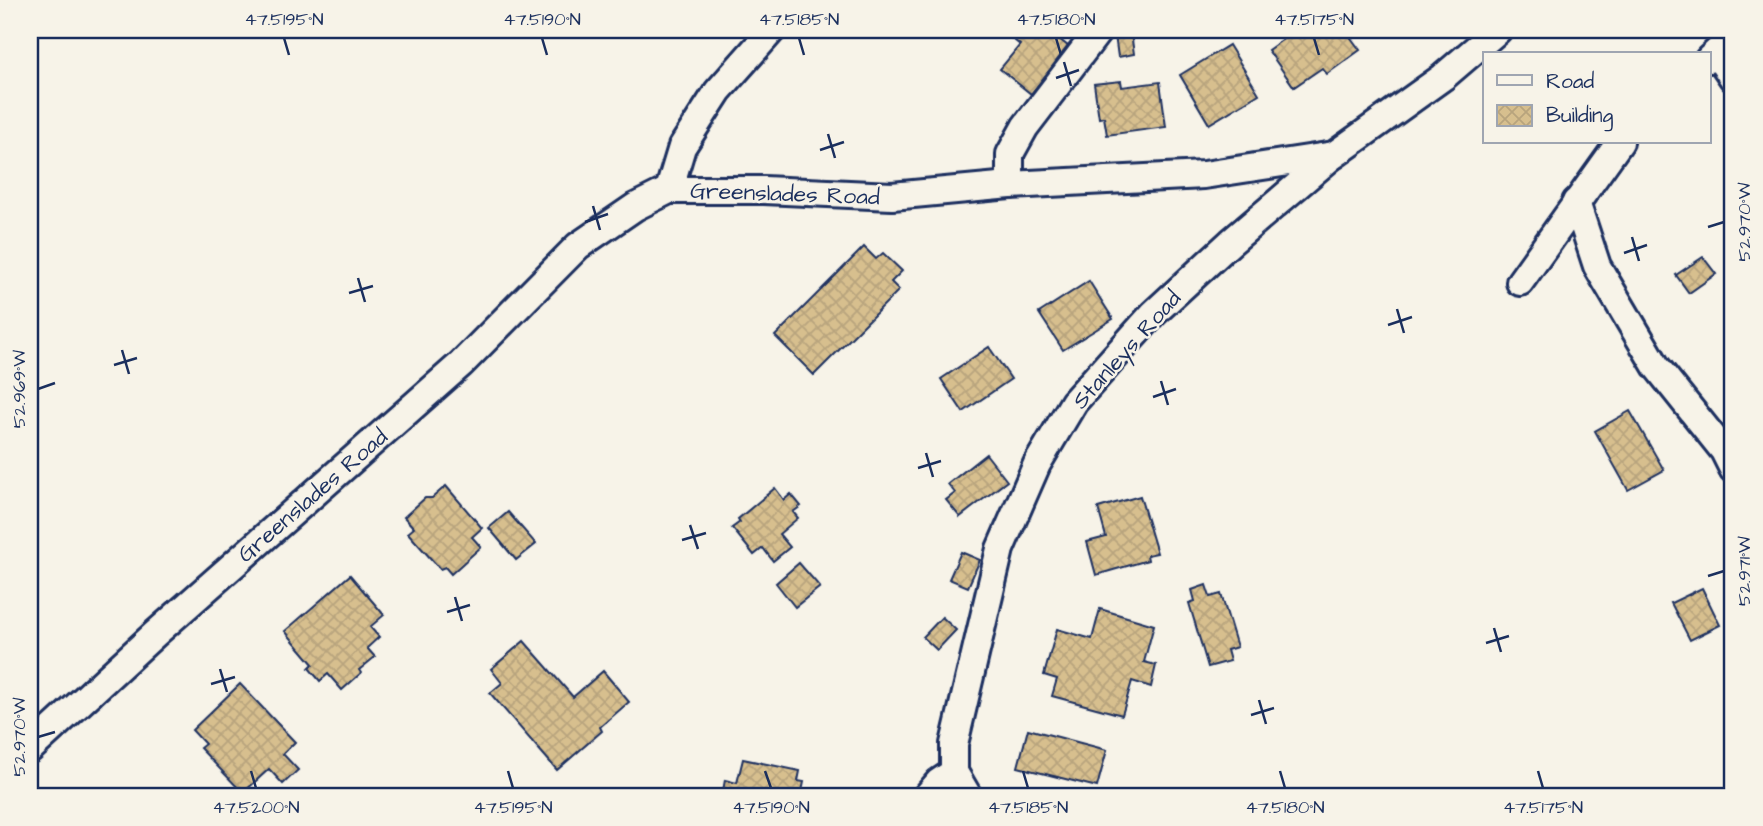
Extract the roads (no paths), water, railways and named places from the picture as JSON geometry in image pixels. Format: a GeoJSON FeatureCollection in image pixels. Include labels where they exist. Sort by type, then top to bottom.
{"type":"FeatureCollection","features":[{"type":"Feature","properties":{"kind":"street"},"geometry":{"type":"LineString","coordinates":[[669,190],[682,146],[718,91],[772,30]]}},
{"type":"Feature","properties":{"kind":"street"},"geometry":{"type":"LineString","coordinates":[[1010,185],[1010,154],[1025,127],[1099,30]]}},
{"type":"Feature","properties":{"kind":"street","name":"Greenslades Road"},"geometry":{"type":"LineString","coordinates":[[30,750],[155,634],[461,363],[578,246],[635,207],[669,190],[764,190],[892,196],[1010,185],[1203,175],[1334,155],[1443,77],[1499,30]]}},
{"type":"Feature","properties":{"kind":"street"},"geometry":{"type":"LineString","coordinates":[[1719,50],[1733,78]]}},
{"type":"Feature","properties":{"kind":"street"},"geometry":{"type":"LineString","coordinates":[[1520,282],[1619,144]]}},
{"type":"Feature","properties":{"kind":"street","name":"Stanleys Road"},"geometry":{"type":"LineString","coordinates":[[954,772],[954,744],[1000,549],[1037,464],[1074,402],[1154,313],[1231,242],[1334,155]]}},
{"type":"Feature","properties":{"kind":"street"},"geometry":{"type":"LineString","coordinates":[[1576,202],[1598,266],[1656,366],[1724,451],[1733,469]]}},
{"type":"Feature","properties":{"kind":"street"},"geometry":{"type":"LineString","coordinates":[[927,796],[939,782],[954,772],[968,796]]}}]}
